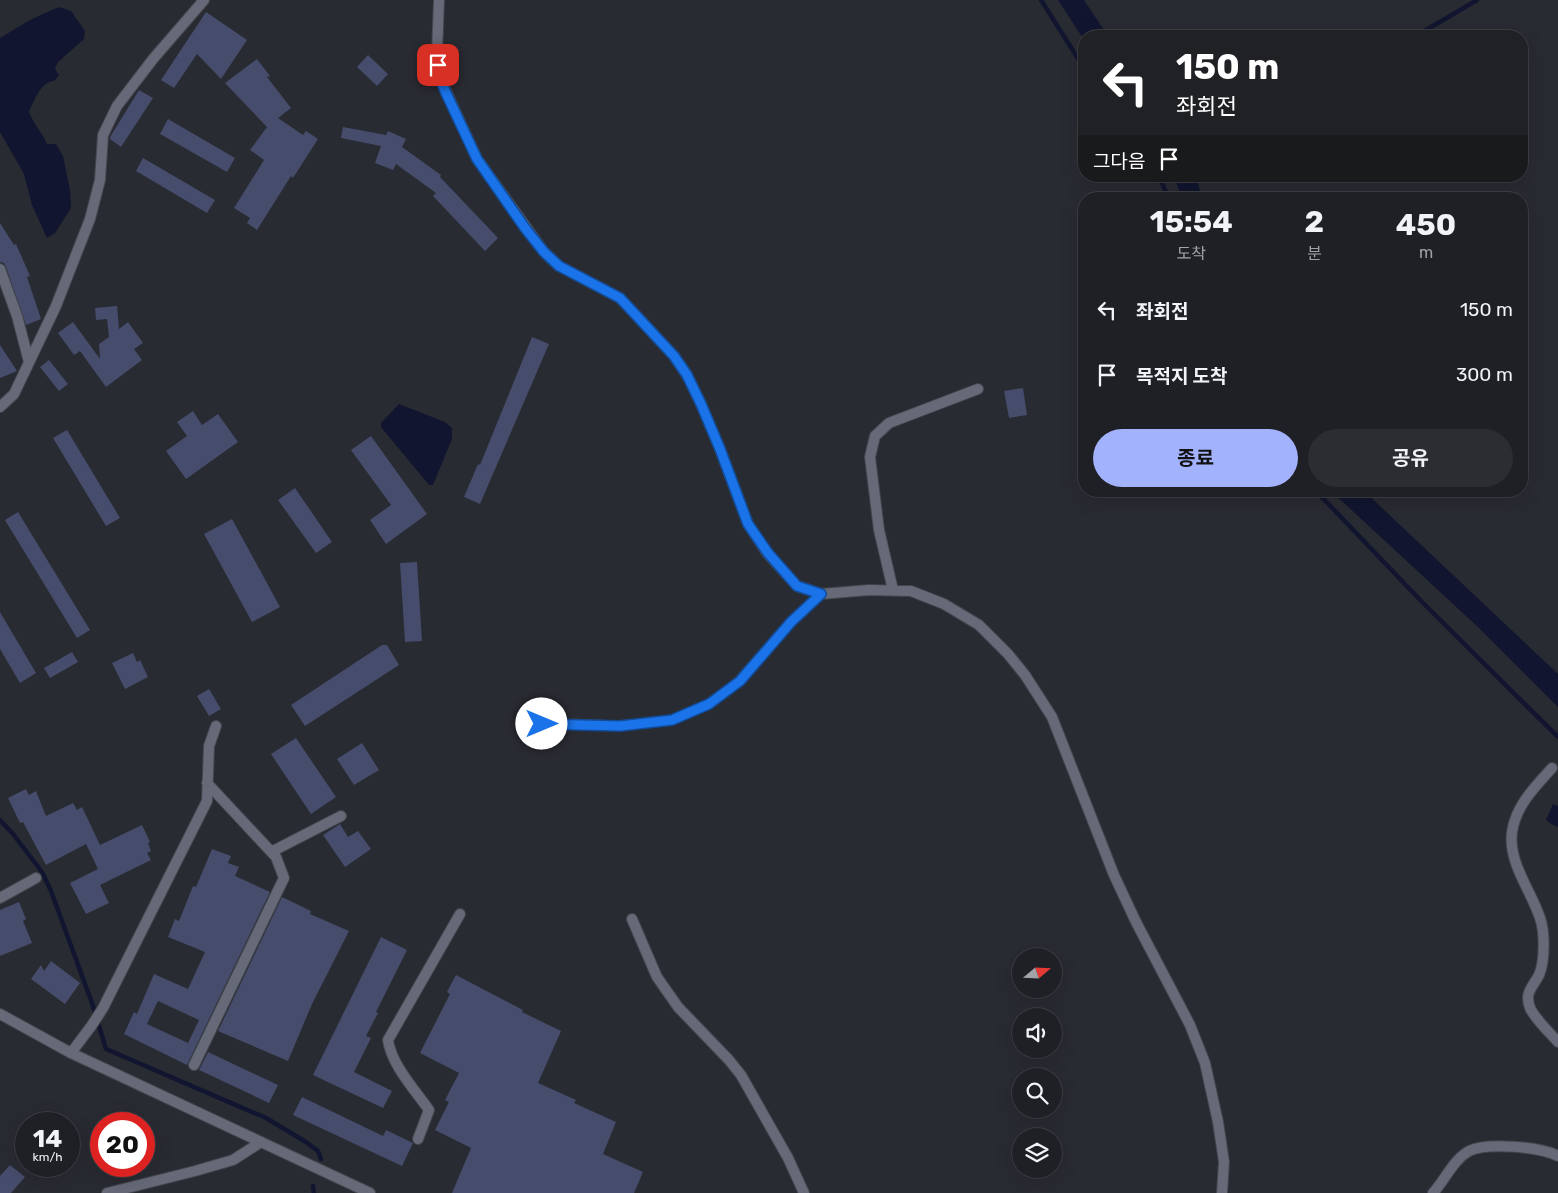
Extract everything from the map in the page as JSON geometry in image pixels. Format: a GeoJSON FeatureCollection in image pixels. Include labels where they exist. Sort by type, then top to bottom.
{"type":"FeatureCollection","features":[{"type":"Feature","properties":{"kind":"street"},"geometry":{"type":"LineString","coordinates":[[0,407],[14,394],[56,306],[90,219],[100,180],[103,134],[117,106],[153,59],[204,0]]}},
{"type":"Feature","properties":{"kind":"street"},"geometry":{"type":"LineString","coordinates":[[439,0],[437,53],[439,76],[477,159],[544,252],[559,266],[620,298],[674,356],[687,375],[701,404],[748,524],[768,553],[797,586],[821,594],[869,590],[910,591],[944,604],[979,625],[1008,654],[1052,717],[1114,875],[1136,922],[1190,1025],[1205,1063],[1218,1122],[1224,1162],[1222,1193]]}},
{"type":"Feature","properties":{"kind":"street"},"geometry":{"type":"LineString","coordinates":[[0,269],[17,316],[29,362]]}},
{"type":"Feature","properties":{"kind":"street"},"geometry":{"type":"LineString","coordinates":[[893,590],[879,530],[870,457],[875,436],[889,423],[978,389]]}},
{"type":"Feature","properties":{"kind":"street"},"geometry":{"type":"LineString","coordinates":[[71,1052],[92,1025],[107,1000],[207,801],[209,746],[216,726]]}},
{"type":"Feature","properties":{"kind":"street"},"geometry":{"type":"LineString","coordinates":[[1552,768],[1517,811],[1512,831],[1511,847],[1518,869],[1541,919],[1544,953],[1539,974],[1530,987],[1528,1000],[1535,1015],[1558,1042]]}},
{"type":"Feature","properties":{"kind":"street"},"geometry":{"type":"LineString","coordinates":[[194,1065],[284,878],[276,857],[208,783]]}},
{"type":"Feature","properties":{"kind":"street"},"geometry":{"type":"LineString","coordinates":[[271,852],[341,816]]}},
{"type":"Feature","properties":{"kind":"street"},"geometry":{"type":"LineString","coordinates":[[0,898],[36,878]]}},
{"type":"Feature","properties":{"kind":"street"},"geometry":{"type":"LineString","coordinates":[[418,1139],[429,1110],[402,1072],[389,1048],[388,1040],[460,914]]}},
{"type":"Feature","properties":{"kind":"street"},"geometry":{"type":"LineString","coordinates":[[632,919],[657,977],[678,1007],[741,1075],[788,1158],[804,1193]]}},
{"type":"Feature","properties":{"kind":"street"},"geometry":{"type":"LineString","coordinates":[[0,1014],[71,1052],[370,1193]]}},
{"type":"Feature","properties":{"kind":"street"},"geometry":{"type":"LineString","coordinates":[[107,1193],[195,1172],[233,1160],[261,1142]]}},
{"type":"Feature","properties":{"kind":"street"},"geometry":{"type":"LineString","coordinates":[[1434,1193],[1455,1162],[1470,1151],[1493,1147],[1513,1148],[1548,1151],[1558,1156]]}},
{"type":"Feature","properties":{"kind":"lane"},"geometry":{"type":"LineString","coordinates":[[526,724],[620,726],[672,720],[709,704],[740,681],[791,622],[821,594]]}},
{"type":"Feature","properties":{"kind":"water"},"geometry":{"type":"Polygon","coordinates":[[[1058,0],[1084,0],[1104,30],[1078,31],[1058,0]]]}},
{"type":"Feature","properties":{"kind":"water"},"geometry":{"type":"Polygon","coordinates":[[[59,7],[71,11],[85,31],[84,39],[58,62],[55,69],[59,75],[54,81],[45,84],[29,112],[47,144],[56,144],[63,156],[70,190],[71,208],[55,233],[47,238],[32,205],[24,174],[0,132],[0,38],[32,19],[59,7]]]}},
{"type":"Feature","properties":{"kind":"water"},"geometry":{"type":"Polygon","coordinates":[[[1176,182],[1198,182],[1200,192],[1180,192],[1176,182]]]}},
{"type":"Feature","properties":{"kind":"water"},"geometry":{"type":"Polygon","coordinates":[[[399,404],[445,422],[452,428],[452,439],[433,485],[429,485],[381,427],[381,423],[399,404]]]}},
{"type":"Feature","properties":{"kind":"water"},"geometry":{"type":"Polygon","coordinates":[[[1337,497],[1370,497],[1558,674],[1558,707],[1479,628],[1337,497]]]}},
{"type":"Feature","properties":{"kind":"water"},"geometry":{"type":"Polygon","coordinates":[[[1553,804],[1558,806],[1558,827],[1546,820],[1553,804]]]}},
{"type":"Feature","properties":{"kind":"building"},"geometry":{"type":"Polygon","coordinates":[[[206,12],[247,40],[221,79],[197,54],[174,88],[161,80],[206,12]]]}},
{"type":"Feature","properties":{"kind":"building"},"geometry":{"type":"Polygon","coordinates":[[[368,55],[388,74],[377,86],[357,67],[368,55]]]}},
{"type":"Feature","properties":{"kind":"building"},"geometry":{"type":"Polygon","coordinates":[[[257,59],[270,76],[267,77],[291,108],[278,118],[303,135],[306,131],[318,139],[293,178],[291,176],[257,230],[247,223],[250,218],[234,208],[264,160],[250,150],[267,127],[225,83],[257,59]]]}},
{"type":"Feature","properties":{"kind":"building"},"geometry":{"type":"Polygon","coordinates":[[[139,90],[153,98],[121,147],[110,137],[139,90]]]}},
{"type":"Feature","properties":{"kind":"building"},"geometry":{"type":"Polygon","coordinates":[[[168,119],[235,158],[227,172],[160,134],[168,119]]]}},
{"type":"Feature","properties":{"kind":"building"},"geometry":{"type":"Polygon","coordinates":[[[343,127],[386,135],[388,131],[406,139],[402,147],[441,175],[440,177],[498,238],[485,251],[433,196],[436,193],[396,164],[393,170],[375,163],[381,146],[341,138],[343,127]]]}},
{"type":"Feature","properties":{"kind":"building"},"geometry":{"type":"Polygon","coordinates":[[[143,158],[215,200],[207,213],[136,171],[143,158]]]}},
{"type":"Feature","properties":{"kind":"building"},"geometry":{"type":"Polygon","coordinates":[[[0,223],[14,245],[16,244],[30,276],[27,277],[41,319],[26,325],[6,267],[4,263],[0,262],[0,223]]]}},
{"type":"Feature","properties":{"kind":"building"},"geometry":{"type":"Polygon","coordinates":[[[117,306],[119,329],[128,322],[143,343],[134,349],[142,360],[106,387],[80,351],[74,355],[58,333],[73,322],[100,359],[99,344],[109,337],[107,319],[96,320],[95,308],[117,306]]]}},
{"type":"Feature","properties":{"kind":"building"},"geometry":{"type":"Polygon","coordinates":[[[532,337],[549,344],[480,504],[464,497],[478,464],[480,465],[532,337]]]}},
{"type":"Feature","properties":{"kind":"building"},"geometry":{"type":"Polygon","coordinates":[[[0,345],[17,371],[0,378],[0,345]]]}},
{"type":"Feature","properties":{"kind":"building"},"geometry":{"type":"Polygon","coordinates":[[[49,360],[68,384],[59,391],[40,367],[49,360]]]}},
{"type":"Feature","properties":{"kind":"building"},"geometry":{"type":"Polygon","coordinates":[[[1023,388],[1027,415],[1009,418],[1004,391],[1023,388]]]}},
{"type":"Feature","properties":{"kind":"building"},"geometry":{"type":"Polygon","coordinates":[[[193,411],[202,425],[218,414],[238,442],[186,479],[166,451],[187,436],[177,422],[193,411]]]}},
{"type":"Feature","properties":{"kind":"building"},"geometry":{"type":"Polygon","coordinates":[[[67,430],[120,518],[106,526],[53,438],[67,430]]]}},
{"type":"Feature","properties":{"kind":"building"},"geometry":{"type":"Polygon","coordinates":[[[371,436],[427,514],[386,544],[370,520],[391,505],[351,450],[371,436]]]}},
{"type":"Feature","properties":{"kind":"building"},"geometry":{"type":"Polygon","coordinates":[[[295,488],[332,542],[316,553],[278,500],[295,488]]]}},
{"type":"Feature","properties":{"kind":"building"},"geometry":{"type":"Polygon","coordinates":[[[18,512],[90,630],[77,638],[5,520],[18,512]]]}},
{"type":"Feature","properties":{"kind":"building"},"geometry":{"type":"Polygon","coordinates":[[[232,519],[280,607],[252,622],[204,534],[232,519]]]}},
{"type":"Feature","properties":{"kind":"building"},"geometry":{"type":"Polygon","coordinates":[[[417,562],[422,641],[405,642],[400,563],[417,562]]]}},
{"type":"Feature","properties":{"kind":"building"},"geometry":{"type":"Polygon","coordinates":[[[0,612],[36,673],[20,683],[0,649],[0,612]]]}},
{"type":"Feature","properties":{"kind":"building"},"geometry":{"type":"Polygon","coordinates":[[[382,645],[387,645],[399,665],[305,726],[291,705],[382,645]]]}},
{"type":"Feature","properties":{"kind":"building"},"geometry":{"type":"Polygon","coordinates":[[[72,652],[78,662],[50,678],[44,668],[72,652]]]}},
{"type":"Feature","properties":{"kind":"building"},"geometry":{"type":"Polygon","coordinates":[[[133,653],[137,662],[140,660],[148,677],[125,689],[112,663],[133,653]]]}},
{"type":"Feature","properties":{"kind":"building"},"geometry":{"type":"Polygon","coordinates":[[[209,689],[221,709],[209,716],[197,696],[209,689]]]}},
{"type":"Feature","properties":{"kind":"building"},"geometry":{"type":"Polygon","coordinates":[[[296,738],[336,797],[311,814],[271,754],[296,738]]]}},
{"type":"Feature","properties":{"kind":"building"},"geometry":{"type":"Polygon","coordinates":[[[362,743],[379,770],[354,785],[337,759],[362,743]]]}},
{"type":"Feature","properties":{"kind":"building"},"geometry":{"type":"Polygon","coordinates":[[[26,789],[29,795],[36,791],[46,816],[73,803],[77,810],[82,807],[100,845],[142,825],[150,842],[148,843],[151,851],[147,853],[151,860],[100,885],[109,903],[86,914],[70,883],[98,869],[86,844],[46,865],[23,822],[20,823],[8,798],[26,789]]]}},
{"type":"Feature","properties":{"kind":"building"},"geometry":{"type":"Polygon","coordinates":[[[340,824],[348,837],[358,831],[371,849],[345,867],[323,835],[340,824]]]}},
{"type":"Feature","properties":{"kind":"building"},"geometry":{"type":"Polygon","coordinates":[[[212,849],[231,856],[228,863],[239,867],[235,876],[270,892],[187,1065],[124,1034],[134,1012],[137,1014],[154,974],[188,989],[205,952],[168,937],[175,919],[179,921],[193,886],[196,887],[212,849]],[[158,1001],[147,1024],[188,1043],[199,1020],[158,1001]]]}},
{"type":"Feature","properties":{"kind":"building"},"geometry":{"type":"Polygon","coordinates":[[[282,897],[311,911],[310,914],[349,931],[312,1004],[288,1061],[218,1031],[282,897]]]}},
{"type":"Feature","properties":{"kind":"building"},"geometry":{"type":"Polygon","coordinates":[[[19,902],[26,919],[23,921],[32,943],[0,956],[0,910],[19,902]]]}},
{"type":"Feature","properties":{"kind":"building"},"geometry":{"type":"Polygon","coordinates":[[[381,937],[407,950],[376,1012],[378,1013],[366,1036],[371,1038],[354,1072],[392,1091],[383,1108],[313,1075],[381,937]]]}},
{"type":"Feature","properties":{"kind":"building"},"geometry":{"type":"Polygon","coordinates":[[[51,961],[80,983],[65,1004],[31,979],[41,965],[44,971],[51,961]]]}},
{"type":"Feature","properties":{"kind":"building"},"geometry":{"type":"Polygon","coordinates":[[[456,975],[523,1010],[522,1012],[561,1031],[538,1083],[576,1100],[574,1103],[616,1122],[603,1154],[643,1172],[634,1193],[452,1193],[471,1148],[435,1130],[449,1102],[445,1100],[459,1073],[420,1053],[450,994],[447,992],[456,975]]]}},
{"type":"Feature","properties":{"kind":"building"},"geometry":{"type":"Polygon","coordinates":[[[208,1052],[278,1085],[269,1103],[199,1070],[208,1052]]]}},
{"type":"Feature","properties":{"kind":"building"},"geometry":{"type":"Polygon","coordinates":[[[302,1097],[383,1136],[386,1130],[413,1143],[402,1166],[293,1115],[302,1097]]]}},
{"type":"Feature","properties":{"kind":"building"},"geometry":{"type":"Polygon","coordinates":[[[10,1165],[15,1169],[15,1177],[25,1177],[11,1193],[0,1193],[0,1176],[10,1165]]]}},
{"type":"Feature","properties":{"kind":"waterway"},"geometry":{"type":"LineString","coordinates":[[1041,0],[1078,59]]}},
{"type":"Feature","properties":{"kind":"waterway"},"geometry":{"type":"LineString","coordinates":[[1426,30],[1477,0]]}},
{"type":"Feature","properties":{"kind":"waterway"},"geometry":{"type":"LineString","coordinates":[[1162,182],[1166,192]]}},
{"type":"Feature","properties":{"kind":"waterway"},"geometry":{"type":"LineString","coordinates":[[1322,497],[1423,603],[1558,737]]}},
{"type":"Feature","properties":{"kind":"waterway"},"geometry":{"type":"LineString","coordinates":[[0,820],[42,872],[51,891],[92,1003],[106,1049],[266,1118],[306,1142],[318,1151],[321,1159]]}},
{"type":"Feature","properties":{"kind":"waterway"},"geometry":{"type":"LineString","coordinates":[[313,1186],[314,1193]]}},
{"type":"Feature","properties":{"kind":"route"},"geometry":{"type":"LineString","coordinates":[[438,65],[439,76],[446,93],[477,159],[525,228],[544,252],[559,266],[620,298],[674,356],[687,375],[701,404],[748,524],[768,553],[797,586],[821,594],[791,622],[740,681],[709,704],[672,720],[620,726],[542,724]]}}]}
